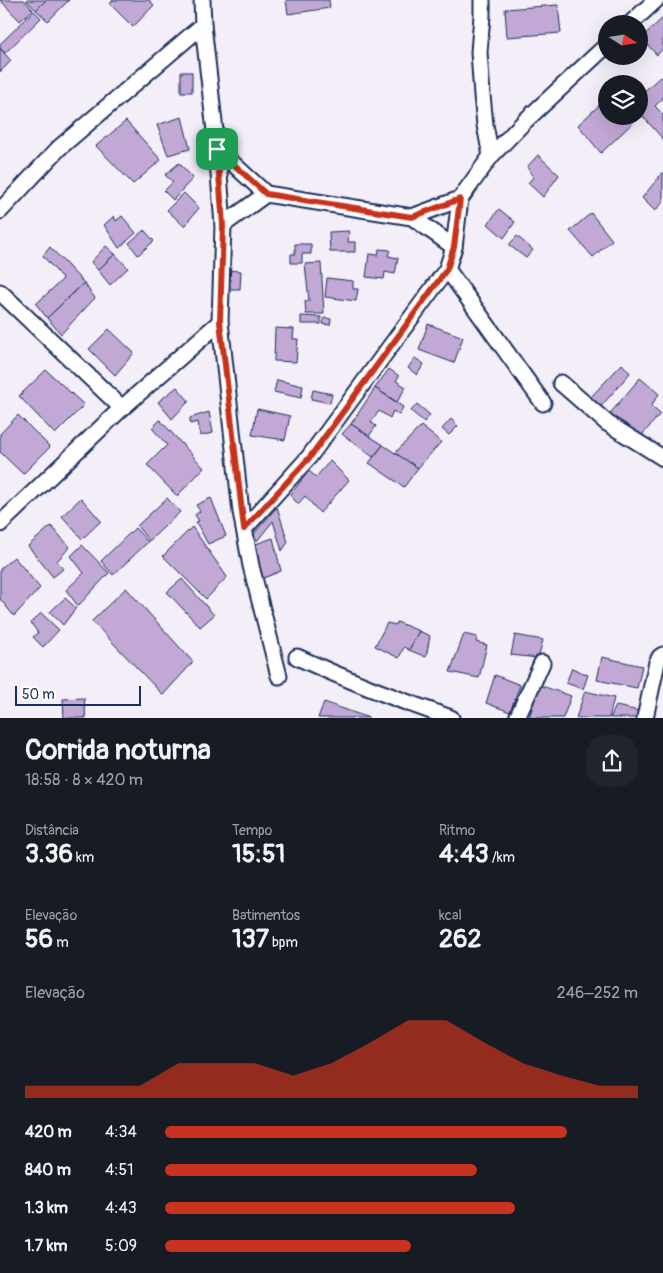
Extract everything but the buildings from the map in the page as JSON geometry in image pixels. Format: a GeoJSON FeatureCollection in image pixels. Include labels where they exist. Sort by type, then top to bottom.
{"type":"FeatureCollection","features":[{"type":"Feature","properties":{"kind":"street"},"geometry":{"type":"LineString","coordinates":[[202,0],[202,26],[217,149],[223,225],[220,322],[244,529],[279,676]]}},
{"type":"Feature","properties":{"kind":"street"},"geometry":{"type":"LineString","coordinates":[[482,0],[479,52],[484,110],[491,156]]}},
{"type":"Feature","properties":{"kind":"street"},"geometry":{"type":"LineString","coordinates":[[640,15],[656,0]]}},
{"type":"Feature","properties":{"kind":"street"},"geometry":{"type":"LineString","coordinates":[[0,211],[59,148],[202,26]]}},
{"type":"Feature","properties":{"kind":"street"},"geometry":{"type":"LineString","coordinates":[[244,529],[310,457],[447,269],[454,247],[460,199],[491,156],[524,121],[598,53]]}},
{"type":"Feature","properties":{"kind":"street"},"geometry":{"type":"LineString","coordinates":[[217,149],[266,194],[412,217],[454,247]]}},
{"type":"Feature","properties":{"kind":"street"},"geometry":{"type":"LineString","coordinates":[[223,225],[266,194]]}},
{"type":"Feature","properties":{"kind":"street"},"geometry":{"type":"LineString","coordinates":[[412,217],[460,199]]}},
{"type":"Feature","properties":{"kind":"street"},"geometry":{"type":"LineString","coordinates":[[447,269],[543,403]]}},
{"type":"Feature","properties":{"kind":"street"},"geometry":{"type":"LineString","coordinates":[[0,292],[122,408]]}},
{"type":"Feature","properties":{"kind":"street"},"geometry":{"type":"LineString","coordinates":[[0,524],[122,408],[220,322]]}},
{"type":"Feature","properties":{"kind":"street"},"geometry":{"type":"LineString","coordinates":[[561,383],[607,423],[663,458]]}},
{"type":"Feature","properties":{"kind":"street"},"geometry":{"type":"LineString","coordinates":[[645,718],[657,662],[663,654]]}},
{"type":"Feature","properties":{"kind":"street"},"geometry":{"type":"LineString","coordinates":[[297,657],[408,704],[451,718]]}},
{"type":"Feature","properties":{"kind":"street"},"geometry":{"type":"LineString","coordinates":[[517,718],[542,663]]}},
{"type":"Feature","properties":{"kind":"route"},"geometry":{"type":"LineString","coordinates":[[217,149],[266,194],[412,217],[460,199],[454,247],[447,269],[310,457],[244,529],[220,322],[223,225],[217,149]]}}]}
